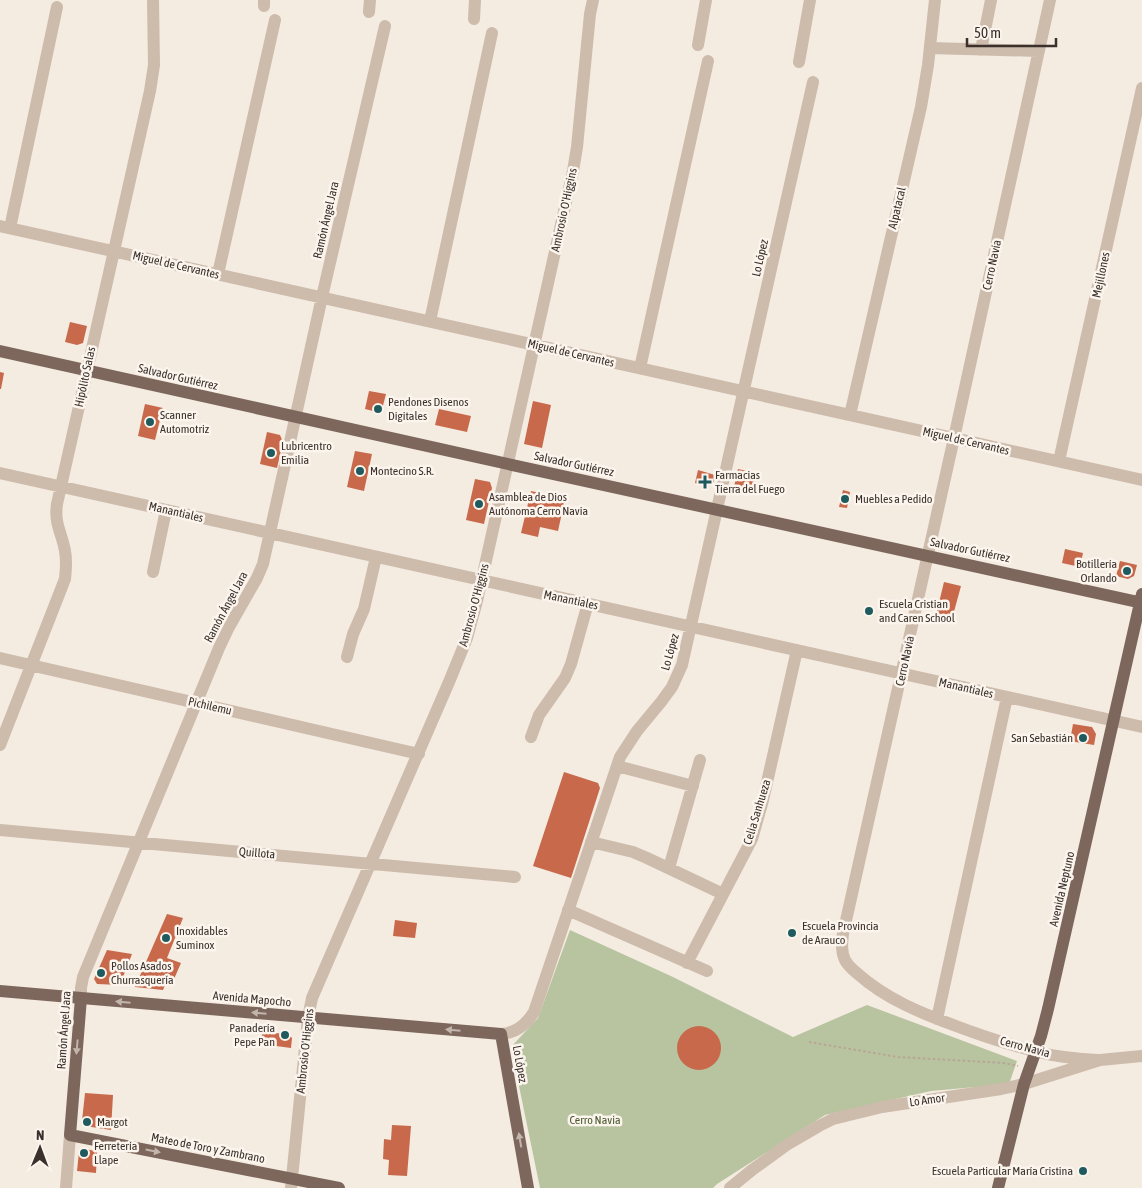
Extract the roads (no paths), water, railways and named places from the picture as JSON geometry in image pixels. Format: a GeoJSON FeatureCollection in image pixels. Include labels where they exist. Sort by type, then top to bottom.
{"type":"FeatureCollection","features":[{"type":"Feature","properties":{"kind":"main road","name":"Salvador Gutiérrez"},"geometry":{"type":"LineString","coordinates":[[0,351],[717,510],[1141,600]]}},
{"type":"Feature","properties":{"kind":"main road","name":"Avenida Neptuno"},"geometry":{"type":"LineString","coordinates":[[998,1188],[1024,1084],[1048,1009],[1141,600]]}},
{"type":"Feature","properties":{"kind":"main road","name":"Avenida Mapocho"},"geometry":{"type":"LineString","coordinates":[[0,991],[501,1034]]}},
{"type":"Feature","properties":{"kind":"main road","name":"Ramón Ángel Jara"},"geometry":{"type":"LineString","coordinates":[[70,1134],[81,998]]}},
{"type":"Feature","properties":{"kind":"main road","name":"Lo López"},"geometry":{"type":"LineString","coordinates":[[501,1034],[528,1188]]}},
{"type":"Feature","properties":{"kind":"main road","name":"Mateo de Toro y Zambrano"},"geometry":{"type":"LineString","coordinates":[[70,1134],[292,1183],[339,1188]]}},
{"type":"Feature","properties":{"kind":"street","name":"Hipólito Salas"},"geometry":{"type":"LineString","coordinates":[[0,745],[65,580],[66,553],[57,527],[56,512],[152,78],[154,51],[153,0]]}},
{"type":"Feature","properties":{"kind":"street"},"geometry":{"type":"LineString","coordinates":[[474,19],[475,0]]}},
{"type":"Feature","properties":{"kind":"street","name":"Ambrosio O'Higgins"},"geometry":{"type":"LineString","coordinates":[[292,1183],[308,1018],[314,991],[450,682],[467,638],[482,580],[575,159],[593,0]]}},
{"type":"Feature","properties":{"kind":"street"},"geometry":{"type":"LineString","coordinates":[[698,45],[706,0]]}},
{"type":"Feature","properties":{"kind":"street"},"geometry":{"type":"LineString","coordinates":[[799,62],[810,0]]}},
{"type":"Feature","properties":{"kind":"street","name":"Alpatacal"},"geometry":{"type":"LineString","coordinates":[[850,415],[921,107],[926,81],[935,0]]}},
{"type":"Feature","properties":{"kind":"street"},"geometry":{"type":"LineString","coordinates":[[981,50],[991,0]]}},
{"type":"Feature","properties":{"kind":"street","name":"Cerro Navia"},"geometry":{"type":"LineString","coordinates":[[1050,0],[844,934],[842,951],[845,961],[852,969],[877,990],[910,1008],[936,1019],[1001,1042],[1036,1051],[1100,1060]]}},
{"type":"Feature","properties":{"kind":"street"},"geometry":{"type":"LineString","coordinates":[[5,227],[57,7]]}},
{"type":"Feature","properties":{"kind":"street"},"geometry":{"type":"LineString","coordinates":[[218,274],[275,20]]}},
{"type":"Feature","properties":{"kind":"street","name":"Ramón Ángel Jara"},"geometry":{"type":"LineString","coordinates":[[81,998],[83,977],[196,703],[226,634],[260,572],[266,555],[322,298],[385,26]]}},
{"type":"Feature","properties":{"kind":"street"},"geometry":{"type":"LineString","coordinates":[[430,322],[492,33]]}},
{"type":"Feature","properties":{"kind":"street"},"geometry":{"type":"LineString","coordinates":[[930,48],[1039,52]]}},
{"type":"Feature","properties":{"kind":"street"},"geometry":{"type":"LineString","coordinates":[[640,368],[708,61]]}},
{"type":"Feature","properties":{"kind":"street","name":"Lo López"},"geometry":{"type":"LineString","coordinates":[[501,1034],[508,1034],[520,1029],[534,1012],[616,766],[630,740],[672,687],[682,665],[813,82]]}},
{"type":"Feature","properties":{"kind":"street","name":"Mejillones"},"geometry":{"type":"LineString","coordinates":[[1059,461],[1142,88]]}},
{"type":"Feature","properties":{"kind":"street","name":"Miguel de Cervantes"},"geometry":{"type":"LineString","coordinates":[[5,227],[1142,480]]}},
{"type":"Feature","properties":{"kind":"street","name":"Manantiales"},"geometry":{"type":"LineString","coordinates":[[0,473],[1142,727]]}},
{"type":"Feature","properties":{"kind":"street"},"geometry":{"type":"LineString","coordinates":[[153,572],[166,510]]}},
{"type":"Feature","properties":{"kind":"street"},"geometry":{"type":"LineString","coordinates":[[346,657],[352,634],[365,604],[376,556]]}},
{"type":"Feature","properties":{"kind":"street"},"geometry":{"type":"LineString","coordinates":[[531,737],[539,715],[565,678],[571,664],[588,604]]}},
{"type":"Feature","properties":{"kind":"street","name":"Celia Sanhueza"},"geometry":{"type":"LineString","coordinates":[[687,962],[752,839],[763,800],[797,650]]}},
{"type":"Feature","properties":{"kind":"street","name":"Pichilemu"},"geometry":{"type":"LineString","coordinates":[[0,658],[419,754]]}},
{"type":"Feature","properties":{"kind":"street"},"geometry":{"type":"LineString","coordinates":[[936,1019],[1007,697]]}},
{"type":"Feature","properties":{"kind":"street"},"geometry":{"type":"LineString","coordinates":[[669,868],[700,760]]}},
{"type":"Feature","properties":{"kind":"street"},"geometry":{"type":"LineString","coordinates":[[616,766],[693,786]]}},
{"type":"Feature","properties":{"kind":"street","name":"Quillota"},"geometry":{"type":"LineString","coordinates":[[0,830],[514,876]]}},
{"type":"Feature","properties":{"kind":"street"},"geometry":{"type":"LineString","coordinates":[[591,842],[633,852],[723,894]]}},
{"type":"Feature","properties":{"kind":"street"},"geometry":{"type":"LineString","coordinates":[[568,910],[707,971]]}},
{"type":"Feature","properties":{"kind":"street","name":"Lo Amor"},"geometry":{"type":"LineString","coordinates":[[730,1188],[788,1144],[832,1120],[882,1107],[1024,1084],[1100,1060],[1142,1056]]}},
{"type":"Feature","properties":{"kind":"street","name":"Ramón Ángel Jara"},"geometry":{"type":"LineString","coordinates":[[66,1188],[70,1134]]}},
{"type":"Feature","properties":{"kind":"place","name":"Pendones Disenos Digitales"},"geometry":{"type":"Point","coordinates":[378,409]}},
{"type":"Feature","properties":{"kind":"place","name":"Scanner Automotriz"},"geometry":{"type":"Point","coordinates":[150,422]}},
{"type":"Feature","properties":{"kind":"place","name":"Lubricentro Emilia"},"geometry":{"type":"Point","coordinates":[271,453]}},
{"type":"Feature","properties":{"kind":"place","name":"Montecino S.R."},"geometry":{"type":"Point","coordinates":[360,471]}},
{"type":"Feature","properties":{"kind":"place","name":"Farmacias Tierra del Fuego"},"geometry":{"type":"Point","coordinates":[705,482]}},
{"type":"Feature","properties":{"kind":"place","name":"Muebles a Pedido"},"geometry":{"type":"Point","coordinates":[845,499]}},
{"type":"Feature","properties":{"kind":"place","name":"Asamblea de Dios Autónoma Cerro Navia"},"geometry":{"type":"Point","coordinates":[479,504]}},
{"type":"Feature","properties":{"kind":"place","name":"Botillería Orlando"},"geometry":{"type":"Point","coordinates":[1127,571]}},
{"type":"Feature","properties":{"kind":"place","name":"Escuela Cristian and Caren School"},"geometry":{"type":"Point","coordinates":[869,611]}},
{"type":"Feature","properties":{"kind":"place","name":"San Sebastián"},"geometry":{"type":"Point","coordinates":[1083,738]}},
{"type":"Feature","properties":{"kind":"place","name":"Escuela Provincia de Arauco"},"geometry":{"type":"Point","coordinates":[792,933]}},
{"type":"Feature","properties":{"kind":"place","name":"Inoxidables Suminox"},"geometry":{"type":"Point","coordinates":[166,938]}},
{"type":"Feature","properties":{"kind":"place","name":"Pollos Asados Churrasquería"},"geometry":{"type":"Point","coordinates":[101,973]}},
{"type":"Feature","properties":{"kind":"place","name":"Panadería Pepe Pan"},"geometry":{"type":"Point","coordinates":[285,1035]}},
{"type":"Feature","properties":{"kind":"place","name":"Margot"},"geometry":{"type":"Point","coordinates":[87,1122]}},
{"type":"Feature","properties":{"kind":"place","name":"Ferretería Llape"},"geometry":{"type":"Point","coordinates":[84,1153]}},
{"type":"Feature","properties":{"kind":"place","name":"Escuela Particular María Cristina"},"geometry":{"type":"Point","coordinates":[1083,1171]}}]}
